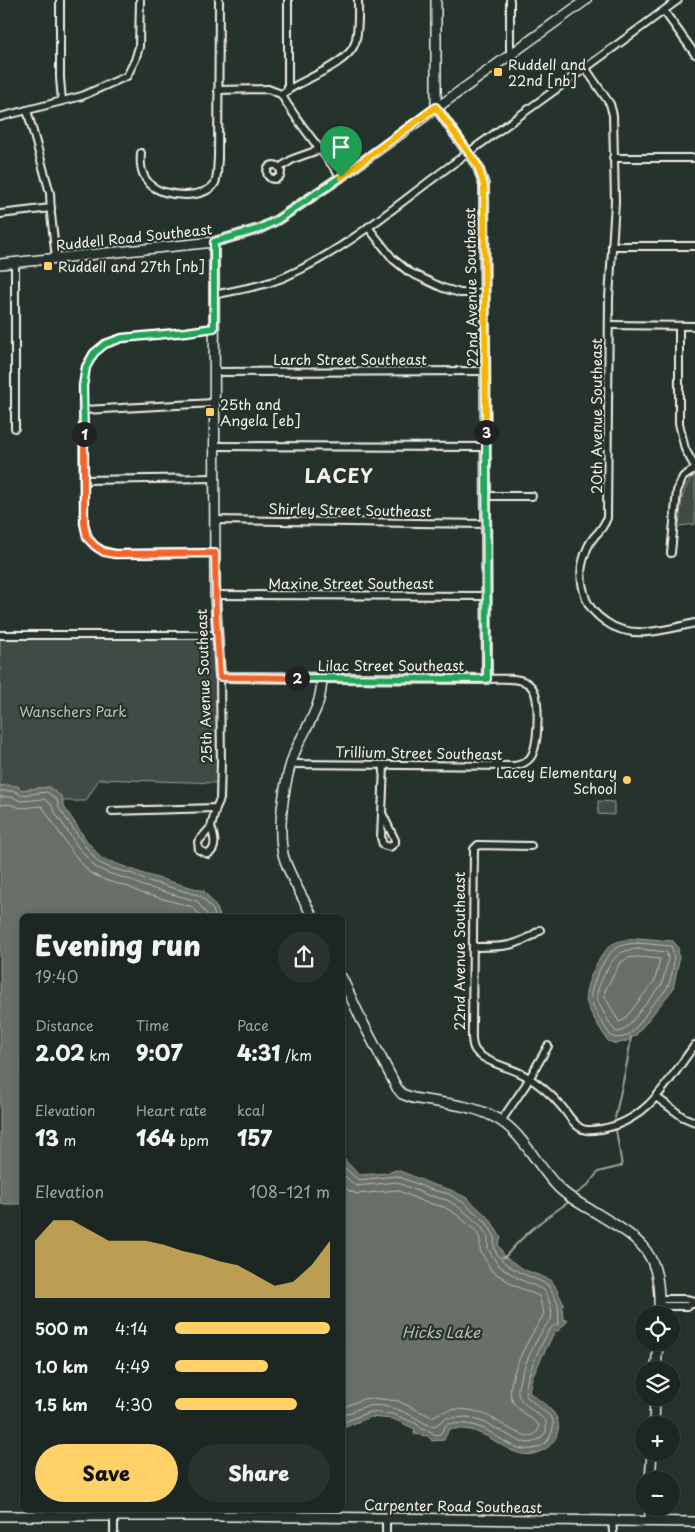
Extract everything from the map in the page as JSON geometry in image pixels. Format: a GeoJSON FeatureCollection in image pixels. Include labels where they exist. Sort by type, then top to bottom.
{"type":"FeatureCollection","features":[{"type":"Feature","properties":{"kind":"street"},"geometry":{"type":"LineString","coordinates":[[60,0],[60,78],[62,101]]}},
{"type":"Feature","properties":{"kind":"street"},"geometry":{"type":"LineString","coordinates":[[0,117],[82,96],[127,76],[139,47],[140,0]]}},
{"type":"Feature","properties":{"kind":"street"},"geometry":{"type":"LineString","coordinates":[[141,153],[140,164],[143,175],[157,191],[182,194],[199,193],[210,188],[215,182],[217,174],[218,0]]}},
{"type":"Feature","properties":{"kind":"street"},"geometry":{"type":"LineString","coordinates":[[288,0],[285,92],[300,124],[341,177]]}},
{"type":"Feature","properties":{"kind":"street"},"geometry":{"type":"LineString","coordinates":[[218,90],[268,89],[285,92],[340,61],[350,52],[355,44],[358,0]]}},
{"type":"Feature","properties":{"kind":"street"},"geometry":{"type":"LineString","coordinates":[[436,0],[436,107]]}},
{"type":"Feature","properties":{"kind":"street"},"geometry":{"type":"LineString","coordinates":[[510,0],[510,54]]}},
{"type":"Feature","properties":{"kind":"street","name":"Ruddell Road Southeast"},"geometry":{"type":"LineString","coordinates":[[0,264],[214,242],[259,229],[277,220],[341,177],[586,0]]}},
{"type":"Feature","properties":{"kind":"street"},"geometry":{"type":"LineString","coordinates":[[214,295],[245,289],[289,275],[309,265],[368,227],[678,0]]}},
{"type":"Feature","properties":{"kind":"street"},"geometry":{"type":"LineString","coordinates":[[664,11],[695,54]]}},
{"type":"Feature","properties":{"kind":"street","name":"20th Avenue Southeast"},"geometry":{"type":"LineString","coordinates":[[586,69],[610,104],[613,115],[615,202],[609,325],[607,518],[587,549],[581,569],[581,580],[587,602],[593,611],[600,618],[619,630],[650,632],[695,623]]}},
{"type":"Feature","properties":{"kind":"street","name":"22nd Avenue Southeast"},"geometry":{"type":"LineString","coordinates":[[436,107],[478,166],[484,186],[487,679]]}},
{"type":"Feature","properties":{"kind":"street"},"geometry":{"type":"LineString","coordinates":[[26,110],[50,193],[56,259]]}},
{"type":"Feature","properties":{"kind":"street"},"geometry":{"type":"LineString","coordinates":[[279,168],[293,159],[321,149]]}},
{"type":"Feature","properties":{"kind":"street"},"geometry":{"type":"LineString","coordinates":[[613,158],[695,158]]}},
{"type":"Feature","properties":{"kind":"street"},"geometry":{"type":"LineString","coordinates":[[0,214],[51,208]]}},
{"type":"Feature","properties":{"kind":"street"},"geometry":{"type":"LineString","coordinates":[[368,227],[393,259],[409,272],[460,293],[485,293]]}},
{"type":"Feature","properties":{"kind":"street","name":"25th Avenue Southeast"},"geometry":{"type":"LineString","coordinates":[[211,827],[220,799],[220,677],[215,596],[214,520],[214,242]]}},
{"type":"Feature","properties":{"kind":"street"},"geometry":{"type":"LineString","coordinates":[[612,246],[695,246]]}},
{"type":"Feature","properties":{"kind":"street"},"geometry":{"type":"LineString","coordinates":[[15,263],[15,428]]}},
{"type":"Feature","properties":{"kind":"street"},"geometry":{"type":"LineString","coordinates":[[609,325],[695,326]]}},
{"type":"Feature","properties":{"kind":"street"},"geometry":{"type":"LineString","coordinates":[[671,553],[677,491],[683,477],[695,468],[685,449],[679,423],[679,326]]}},
{"type":"Feature","properties":{"kind":"street"},"geometry":{"type":"LineString","coordinates":[[214,328],[122,338],[105,344],[94,353],[86,367],[83,386],[84,523],[87,538],[104,552],[115,554],[215,553]]}},
{"type":"Feature","properties":{"kind":"street","name":"Larch Street Southeast"},"geometry":{"type":"LineString","coordinates":[[214,372],[486,371]]}},
{"type":"Feature","properties":{"kind":"street"},"geometry":{"type":"LineString","coordinates":[[84,410],[214,403]]}},
{"type":"Feature","properties":{"kind":"street"},"geometry":{"type":"LineString","coordinates":[[214,446],[486,447]]}},
{"type":"Feature","properties":{"kind":"street"},"geometry":{"type":"LineString","coordinates":[[84,480],[214,478]]}},
{"type":"Feature","properties":{"kind":"street"},"geometry":{"type":"LineString","coordinates":[[486,496],[532,496]]}},
{"type":"Feature","properties":{"kind":"street","name":"Shirley Street Southeast"},"geometry":{"type":"LineString","coordinates":[[214,520],[486,524]]}},
{"type":"Feature","properties":{"kind":"street","name":"Maxine Street Southeast"},"geometry":{"type":"LineString","coordinates":[[215,596],[487,596]]}},
{"type":"Feature","properties":{"kind":"street"},"geometry":{"type":"LineString","coordinates":[[0,635],[217,635]]}},
{"type":"Feature","properties":{"kind":"street","name":"Lilac Street Southeast"},"geometry":{"type":"LineString","coordinates":[[220,677],[512,679],[524,681],[531,686],[536,700],[536,714]]}},
{"type":"Feature","properties":{"kind":"street"},"geometry":{"type":"LineString","coordinates":[[311,914],[286,864],[283,853],[283,806],[291,764],[298,745],[315,714],[322,694],[322,678]]}},
{"type":"Feature","properties":{"kind":"street","name":"Trillium Street Southeast"},"geometry":{"type":"LineString","coordinates":[[291,764],[520,765],[530,759],[535,748],[536,714]]}},
{"type":"Feature","properties":{"kind":"street"},"geometry":{"type":"LineString","coordinates":[[382,813],[395,840],[395,843],[390,847],[383,844],[381,838],[382,813],[384,765]]}},
{"type":"Feature","properties":{"kind":"street"},"geometry":{"type":"LineString","coordinates":[[112,811],[216,808]]}},
{"type":"Feature","properties":{"kind":"street","name":"22nd Avenue Southeast"},"geometry":{"type":"LineString","coordinates":[[529,1078],[518,1071],[487,1059],[476,1052],[472,1042],[474,849],[478,845],[530,846]]}},
{"type":"Feature","properties":{"kind":"street"},"geometry":{"type":"LineString","coordinates":[[473,947],[510,946],[529,938],[540,930]]}},
{"type":"Feature","properties":{"kind":"street"},"geometry":{"type":"LineString","coordinates":[[345,984],[402,1094],[481,1112],[501,1121],[518,1137],[560,1189],[638,1240],[654,1266],[658,1284],[659,1306]]}},
{"type":"Feature","properties":{"kind":"street"},"geometry":{"type":"LineString","coordinates":[[529,1078],[552,1096],[579,1128],[586,1130],[610,1127],[622,1124],[639,1114],[656,1097],[695,1045]]}},
{"type":"Feature","properties":{"kind":"street"},"geometry":{"type":"LineString","coordinates":[[501,1121],[548,1046]]}},
{"type":"Feature","properties":{"kind":"street"},"geometry":{"type":"LineString","coordinates":[[656,1097],[683,1117],[695,1122]]}},
{"type":"Feature","properties":{"kind":"street"},"geometry":{"type":"LineString","coordinates":[[662,1306],[686,1298],[695,1302]]}},
{"type":"Feature","properties":{"kind":"street","name":"Carpenter Road Southeast"},"geometry":{"type":"LineString","coordinates":[[0,1516],[695,1522]]}},
{"type":"Feature","properties":{"kind":"street"},"geometry":{"type":"LineString","coordinates":[[114,1516],[114,1532]]}},
{"type":"Feature","properties":{"kind":"street"},"geometry":{"type":"LineString","coordinates":[[650,1516],[650,1521]]}},
{"type":"Feature","properties":{"kind":"street"},"geometry":{"type":"LineString","coordinates":[[386,1518],[386,1532]]}},
{"type":"Feature","properties":{"kind":"street"},"geometry":{"type":"LineString","coordinates":[[612,1520],[613,1532]]}},
{"type":"Feature","properties":{"kind":"green space"},"geometry":{"type":"Polygon","coordinates":[[[692,477],[695,477],[695,524],[679,526],[683,494],[692,477]]]}},
{"type":"Feature","properties":{"kind":"green space","name":"Wanschers Park"},"geometry":{"type":"Polygon","coordinates":[[[0,639],[216,639],[217,783],[99,779],[86,801],[62,801],[61,797],[48,787],[21,790],[7,785],[0,786],[0,639]]]}},
{"type":"Feature","properties":{"kind":"green space"},"geometry":{"type":"Polygon","coordinates":[[[598,801],[614,802],[614,815],[598,814],[598,801]]]}},
{"type":"Feature","properties":{"kind":"water"},"geometry":{"type":"Polygon","coordinates":[[[0,786],[18,786],[21,790],[49,787],[62,797],[63,805],[101,858],[147,875],[204,891],[219,914],[20,914],[20,1204],[0,1204],[0,786]]]}},
{"type":"Feature","properties":{"kind":"water"},"geometry":{"type":"Polygon","coordinates":[[[638,938],[673,941],[678,947],[679,960],[673,989],[636,1035],[627,1041],[616,1044],[608,1041],[589,1010],[586,1000],[587,987],[602,955],[611,945],[624,940],[638,938]]]}},
{"type":"Feature","properties":{"kind":"water","name":"Hicks Lake"},"geometry":{"type":"Polygon","coordinates":[[[345,1160],[359,1175],[386,1173],[397,1170],[467,1198],[490,1219],[501,1238],[498,1244],[505,1257],[525,1270],[551,1280],[564,1305],[562,1307],[563,1319],[568,1321],[558,1331],[555,1331],[532,1377],[529,1392],[552,1410],[558,1422],[556,1437],[553,1442],[539,1452],[523,1454],[516,1452],[475,1431],[464,1429],[449,1429],[444,1440],[432,1441],[428,1436],[414,1434],[415,1429],[393,1419],[370,1417],[345,1427],[345,1160]]]}},
{"type":"Feature","properties":{"kind":"waterway"},"geometry":{"type":"LineString","coordinates":[[615,1118],[631,1037]]}},
{"type":"Feature","properties":{"kind":"waterway"},"geometry":{"type":"LineString","coordinates":[[576,1194],[587,1186],[598,1172],[622,1166],[616,1130]]}},
{"type":"Feature","properties":{"kind":"waterway"},"geometry":{"type":"LineString","coordinates":[[502,1257],[505,1257],[535,1227],[569,1202]]}},
{"type":"Feature","properties":{"kind":"place","name":"Ruddell and 22nd [nb]"},"geometry":{"type":"Point","coordinates":[498,72]}},
{"type":"Feature","properties":{"kind":"place","name":"Ruddell and 27th [nb]"},"geometry":{"type":"Point","coordinates":[48,266]}},
{"type":"Feature","properties":{"kind":"place","name":"25th and Angela [eb]"},"geometry":{"type":"Point","coordinates":[210,412]}},
{"type":"Feature","properties":{"kind":"place","name":"Lacey Elementary School"},"geometry":{"type":"Point","coordinates":[627,780]}},
{"type":"Feature","properties":{"kind":"district","name":"LACEY"},"geometry":{"type":"Point","coordinates":[339,475]}},
{"type":"Feature","properties":{"kind":"route"},"geometry":{"type":"LineString","coordinates":[[436,107],[478,166],[483,178],[487,679],[220,677],[215,596],[215,553],[115,554],[104,552],[87,538],[84,523],[83,386],[86,367],[94,353],[105,344],[122,338],[157,336],[214,328],[214,242],[259,229],[277,220],[341,177],[436,107]]}}]}
